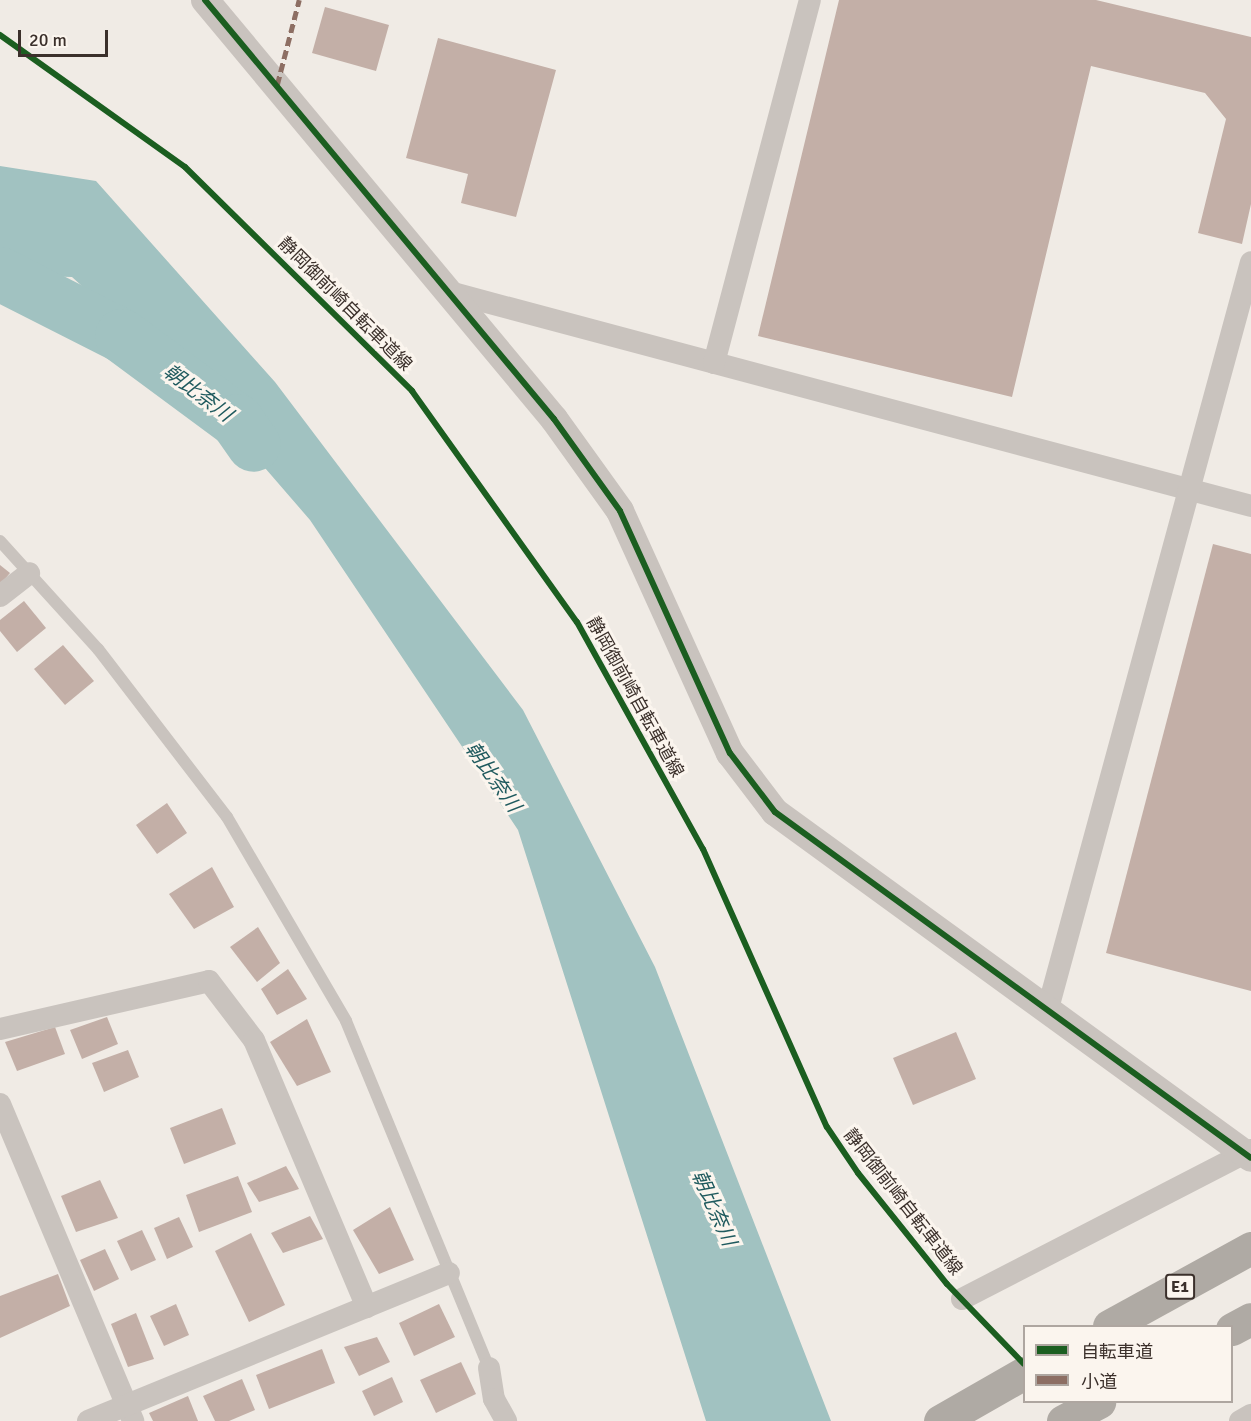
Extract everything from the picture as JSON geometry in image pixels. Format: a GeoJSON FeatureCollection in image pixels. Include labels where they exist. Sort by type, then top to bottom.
{"type":"FeatureCollection","features":[{"type":"Feature","properties":{"kind":"highway","name":"E1"},"geometry":{"type":"LineString","coordinates":[[1111,1325],[1251,1248]]}},
{"type":"Feature","properties":{"kind":"highway"},"geometry":{"type":"LineString","coordinates":[[1233,1328],[1251,1319]]}},
{"type":"Feature","properties":{"kind":"highway"},"geometry":{"type":"LineString","coordinates":[[940,1421],[1023,1374]]}},
{"type":"Feature","properties":{"kind":"highway"},"geometry":{"type":"LineString","coordinates":[[1063,1421],[1095,1403]]}},
{"type":"Feature","properties":{"kind":"street"},"geometry":{"type":"LineString","coordinates":[[206,0],[554,419],[620,511],[730,753],[775,812],[1047,1012],[1249,1154],[962,1299]]}},
{"type":"Feature","properties":{"kind":"street"},"geometry":{"type":"LineString","coordinates":[[714,363],[810,0]]}},
{"type":"Feature","properties":{"kind":"street"},"geometry":{"type":"LineString","coordinates":[[1047,1012],[1251,262]]}},
{"type":"Feature","properties":{"kind":"street"},"geometry":{"type":"LineString","coordinates":[[449,292],[1251,506]]}},
{"type":"Feature","properties":{"kind":"street"},"geometry":{"type":"LineString","coordinates":[[0,596],[29,573]]}},
{"type":"Feature","properties":{"kind":"street"},"geometry":{"type":"LineString","coordinates":[[6,1022],[209,981],[254,1040],[367,1307]]}},
{"type":"Feature","properties":{"kind":"street"},"geometry":{"type":"LineString","coordinates":[[0,1104],[129,1413]]}},
{"type":"Feature","properties":{"kind":"street"},"geometry":{"type":"LineString","coordinates":[[88,1421],[129,1413],[449,1273]]}},
{"type":"Feature","properties":{"kind":"street"},"geometry":{"type":"LineString","coordinates":[[489,1368],[494,1399],[506,1421]]}},
{"type":"Feature","properties":{"kind":"street"},"geometry":{"type":"LineString","coordinates":[[1240,1421],[1251,1415]]}},
{"type":"Feature","properties":{"kind":"lane"},"geometry":{"type":"LineString","coordinates":[[0,541],[98,649],[226,817],[346,1022],[489,1368]]}},
{"type":"Feature","properties":{"kind":"water"},"geometry":{"type":"Polygon","coordinates":[[[0,166],[96,181],[275,382],[523,710],[655,967],[831,1421],[706,1421],[518,830],[310,520],[202,395],[72,277],[0,275],[0,166]]]}},
{"type":"Feature","properties":{"kind":"building"},"geometry":{"type":"Polygon","coordinates":[[[839,0],[1096,0],[1251,37],[1251,204],[1242,244],[1198,233],[1226,119],[1205,93],[1091,66],[1012,397],[758,336],[839,0]]]}},
{"type":"Feature","properties":{"kind":"building"},"geometry":{"type":"Polygon","coordinates":[[[325,7],[389,25],[376,71],[312,53],[325,7]]]}},
{"type":"Feature","properties":{"kind":"building"},"geometry":{"type":"Polygon","coordinates":[[[438,38],[556,70],[516,217],[461,203],[468,174],[406,158],[438,38]]]}},
{"type":"Feature","properties":{"kind":"building"},"geometry":{"type":"Polygon","coordinates":[[[1213,544],[1251,554],[1251,991],[1106,953],[1213,544]]]}},
{"type":"Feature","properties":{"kind":"building"},"geometry":{"type":"Polygon","coordinates":[[[0,565],[10,573],[0,585],[0,565]]]}},
{"type":"Feature","properties":{"kind":"building"},"geometry":{"type":"Polygon","coordinates":[[[24,601],[46,628],[17,652],[0,631],[0,620],[24,601]]]}},
{"type":"Feature","properties":{"kind":"building"},"geometry":{"type":"Polygon","coordinates":[[[63,645],[94,681],[65,705],[34,669],[63,645]]]}},
{"type":"Feature","properties":{"kind":"building"},"geometry":{"type":"Polygon","coordinates":[[[167,803],[187,833],[157,854],[136,825],[167,803]]]}},
{"type":"Feature","properties":{"kind":"building"},"geometry":{"type":"Polygon","coordinates":[[[212,867],[234,907],[194,929],[169,894],[212,867]]]}},
{"type":"Feature","properties":{"kind":"building"},"geometry":{"type":"Polygon","coordinates":[[[258,927],[280,963],[257,982],[230,947],[258,927]]]}},
{"type":"Feature","properties":{"kind":"building"},"geometry":{"type":"Polygon","coordinates":[[[288,969],[307,999],[277,1015],[261,989],[288,969]]]}},
{"type":"Feature","properties":{"kind":"building"},"geometry":{"type":"Polygon","coordinates":[[[107,1017],[118,1044],[82,1059],[70,1030],[107,1017]]]}},
{"type":"Feature","properties":{"kind":"building"},"geometry":{"type":"Polygon","coordinates":[[[307,1019],[331,1072],[297,1086],[270,1042],[307,1019]]]}},
{"type":"Feature","properties":{"kind":"building"},"geometry":{"type":"Polygon","coordinates":[[[55,1027],[65,1054],[17,1071],[5,1042],[55,1027]]]}},
{"type":"Feature","properties":{"kind":"building"},"geometry":{"type":"Polygon","coordinates":[[[956,1032],[976,1079],[913,1105],[893,1058],[956,1032]]]}},
{"type":"Feature","properties":{"kind":"building"},"geometry":{"type":"Polygon","coordinates":[[[128,1050],[139,1077],[104,1092],[92,1063],[128,1050]]]}},
{"type":"Feature","properties":{"kind":"building"},"geometry":{"type":"Polygon","coordinates":[[[222,1108],[236,1144],[184,1164],[170,1128],[222,1108]]]}},
{"type":"Feature","properties":{"kind":"building"},"geometry":{"type":"Polygon","coordinates":[[[286,1166],[299,1189],[259,1202],[247,1183],[286,1166]]]}},
{"type":"Feature","properties":{"kind":"building"},"geometry":{"type":"Polygon","coordinates":[[[238,1176],[252,1212],[199,1232],[186,1195],[238,1176]]]}},
{"type":"Feature","properties":{"kind":"building"},"geometry":{"type":"Polygon","coordinates":[[[100,1180],[118,1218],[76,1232],[61,1196],[100,1180]]]}},
{"type":"Feature","properties":{"kind":"building"},"geometry":{"type":"Polygon","coordinates":[[[390,1207],[414,1260],[379,1274],[353,1230],[390,1207]]]}},
{"type":"Feature","properties":{"kind":"building"},"geometry":{"type":"Polygon","coordinates":[[[310,1216],[323,1239],[283,1253],[271,1233],[310,1216]]]}},
{"type":"Feature","properties":{"kind":"building"},"geometry":{"type":"Polygon","coordinates":[[[179,1217],[193,1247],[167,1259],[154,1228],[179,1217]]]}},
{"type":"Feature","properties":{"kind":"building"},"geometry":{"type":"Polygon","coordinates":[[[142,1230],[156,1260],[131,1271],[117,1241],[142,1230]]]}},
{"type":"Feature","properties":{"kind":"building"},"geometry":{"type":"Polygon","coordinates":[[[251,1233],[285,1305],[249,1322],[215,1251],[251,1233]]]}},
{"type":"Feature","properties":{"kind":"building"},"geometry":{"type":"Polygon","coordinates":[[[105,1249],[119,1279],[94,1291],[80,1260],[105,1249]]]}},
{"type":"Feature","properties":{"kind":"building"},"geometry":{"type":"Polygon","coordinates":[[[58,1274],[70,1306],[0,1338],[0,1296],[58,1274]]]}},
{"type":"Feature","properties":{"kind":"building"},"geometry":{"type":"Polygon","coordinates":[[[176,1304],[189,1335],[164,1346],[150,1316],[176,1304]]]}},
{"type":"Feature","properties":{"kind":"building"},"geometry":{"type":"Polygon","coordinates":[[[439,1304],[455,1337],[414,1356],[399,1323],[439,1304]]]}},
{"type":"Feature","properties":{"kind":"building"},"geometry":{"type":"Polygon","coordinates":[[[136,1313],[154,1359],[128,1367],[111,1324],[136,1313]]]}},
{"type":"Feature","properties":{"kind":"building"},"geometry":{"type":"Polygon","coordinates":[[[377,1337],[390,1362],[359,1376],[344,1347],[377,1337]]]}},
{"type":"Feature","properties":{"kind":"building"},"geometry":{"type":"Polygon","coordinates":[[[322,1349],[335,1383],[269,1409],[256,1375],[322,1349]]]}},
{"type":"Feature","properties":{"kind":"building"},"geometry":{"type":"Polygon","coordinates":[[[461,1362],[476,1394],[436,1413],[420,1380],[461,1362]]]}},
{"type":"Feature","properties":{"kind":"building"},"geometry":{"type":"Polygon","coordinates":[[[392,1377],[403,1402],[374,1416],[362,1391],[392,1377]]]}},
{"type":"Feature","properties":{"kind":"building"},"geometry":{"type":"Polygon","coordinates":[[[242,1379],[255,1410],[229,1421],[215,1421],[203,1396],[242,1379]]]}},
{"type":"Feature","properties":{"kind":"building"},"geometry":{"type":"Polygon","coordinates":[[[188,1396],[198,1421],[153,1421],[149,1413],[188,1396]]]}},
{"type":"Feature","properties":{"kind":"waterway","name":"朝比奈川"},"geometry":{"type":"LineString","coordinates":[[0,274],[122,336],[237,421],[254,445]]}},
{"type":"Feature","properties":{"kind":"marked path"},"geometry":{"type":"LineString","coordinates":[[277,85],[299,0]]}},
{"type":"Feature","properties":{"kind":"cycle path"},"geometry":{"type":"LineString","coordinates":[[205,0],[554,419],[620,511],[730,753],[775,812],[1251,1158]]}},
{"type":"Feature","properties":{"kind":"cycle path","name":"静岡御前崎自転車道線"},"geometry":{"type":"LineString","coordinates":[[0,35],[185,167],[412,391],[577,622],[703,849],[827,1127],[858,1173],[947,1284],[1023,1363]]}}]}
